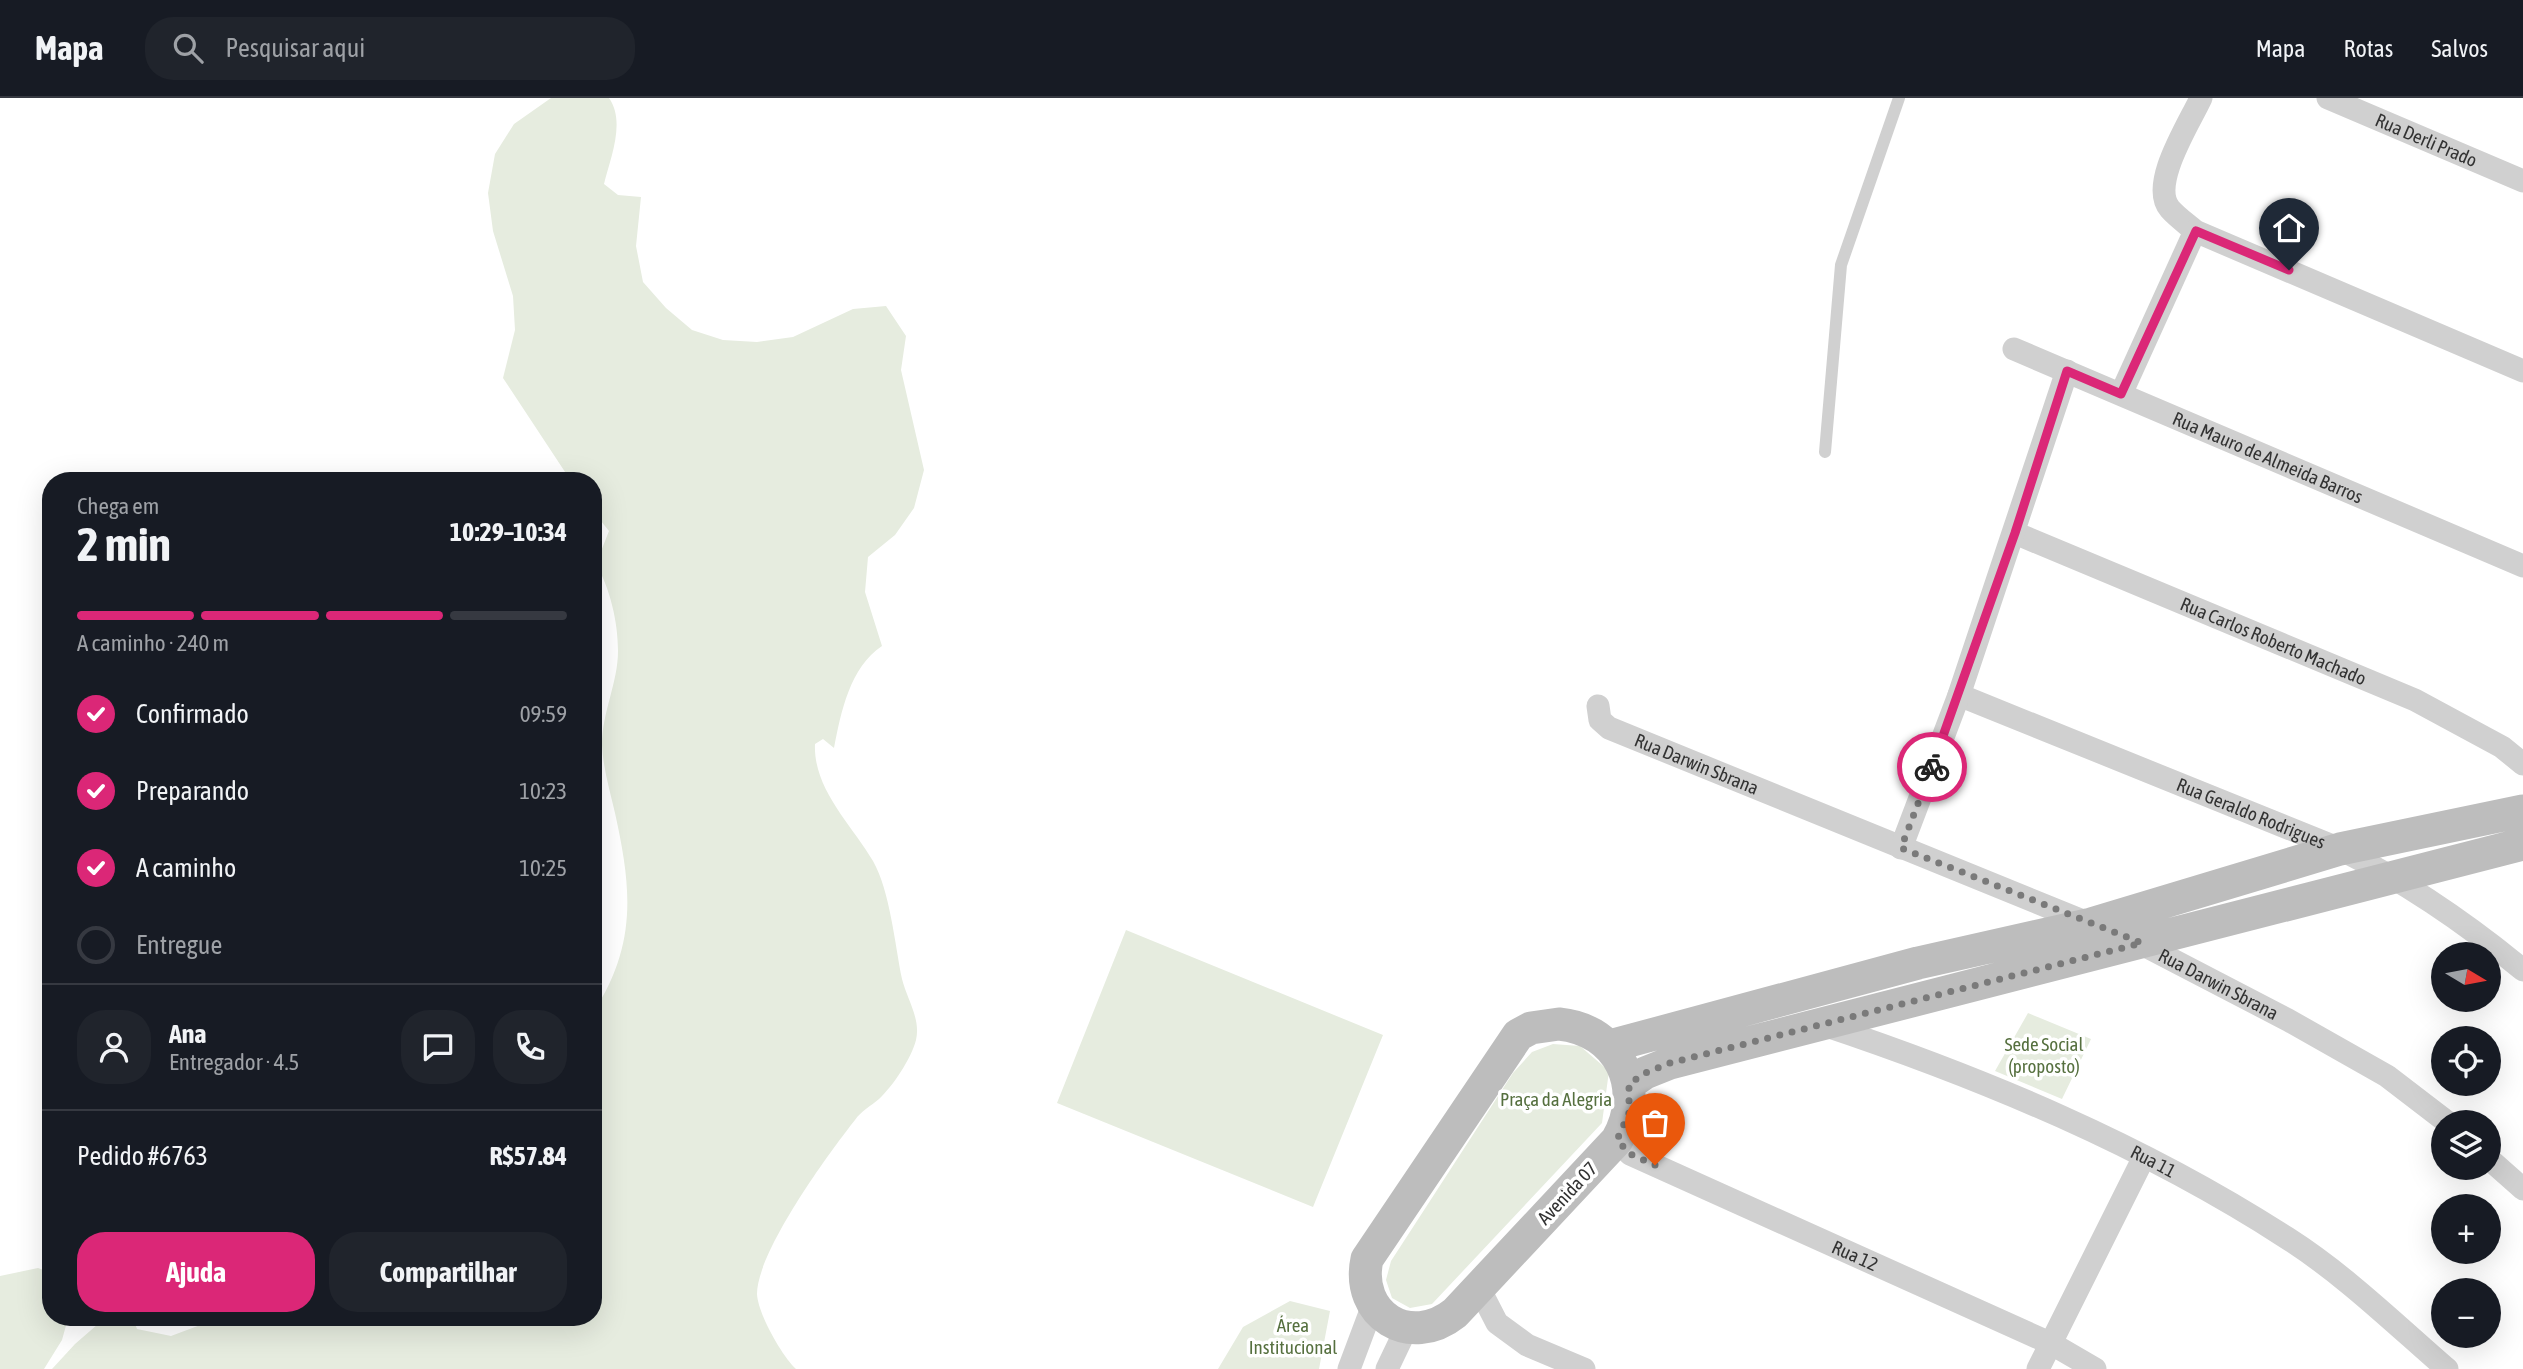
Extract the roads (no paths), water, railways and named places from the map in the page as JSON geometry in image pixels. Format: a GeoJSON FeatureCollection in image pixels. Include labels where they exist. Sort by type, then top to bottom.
{"type":"FeatureCollection","features":[{"type":"Feature","properties":{"kind":"street"},"geometry":{"type":"LineString","coordinates":[[2201,98],[2164,178],[2163,195],[2169,209],[2196,231],[2523,371]]}},
{"type":"Feature","properties":{"kind":"street","name":"Rua Derli Prado"},"geometry":{"type":"LineString","coordinates":[[2328,98],[2523,181]]}},
{"type":"Feature","properties":{"kind":"street"},"geometry":{"type":"LineString","coordinates":[[2121,394],[2196,231]]}},
{"type":"Feature","properties":{"kind":"street","name":"Rua Mauro de Almeida Barros"},"geometry":{"type":"LineString","coordinates":[[2014,349],[2523,566]]}},
{"type":"Feature","properties":{"kind":"street"},"geometry":{"type":"LineString","coordinates":[[1901,848],[1959,695],[2067,371]]}},
{"type":"Feature","properties":{"kind":"street","name":"Rua Carlos Roberto Machado"},"geometry":{"type":"LineString","coordinates":[[2015,533],[2415,700],[2501,747],[2523,764]]}},
{"type":"Feature","properties":{"kind":"street","name":"Rua Geraldo Rodrigues"},"geometry":{"type":"LineString","coordinates":[[1959,695],[2340,849],[2396,878],[2483,937],[2523,970]]}},
{"type":"Feature","properties":{"kind":"street","name":"Rua Darwin Sbrana"},"geometry":{"type":"LineString","coordinates":[[1598,706],[1600,720],[1609,729],[2142,943],[2387,1076],[2431,1110]]}},
{"type":"Feature","properties":{"kind":"street"},"geometry":{"type":"LineString","coordinates":[[1387,1369],[1406,1328],[1391,1322],[1374,1305],[1365,1283],[1367,1259],[1518,1035],[1545,1025],[1566,1024],[1586,1030],[1610,1046],[1917,963],[2091,924],[2340,849],[2523,811]]}},
{"type":"Feature","properties":{"kind":"street"},"geometry":{"type":"LineString","coordinates":[[1629,1084],[1645,1073],[1670,1063],[2523,844]]}},
{"type":"Feature","properties":{"kind":"street"},"geometry":{"type":"LineString","coordinates":[[1897,1004],[1882,1022],[1882,1029],[1883,1036],[1899,1051]]}},
{"type":"Feature","properties":{"kind":"street","name":"Rua 11"},"geometry":{"type":"LineString","coordinates":[[1821,1024],[1899,1051],[2077,1122],[2144,1157],[2288,1238],[2336,1273],[2447,1369]]}},
{"type":"Feature","properties":{"kind":"street","name":"Avenida 07"},"geometry":{"type":"LineString","coordinates":[[1406,1328],[1424,1329],[1446,1320],[1617,1140],[1629,1113],[1629,1084],[1625,1070],[1610,1046]]}},
{"type":"Feature","properties":{"kind":"street","name":"Rua 12"},"geometry":{"type":"LineString","coordinates":[[1617,1140],[1630,1154],[2052,1344],[2095,1369]]}},
{"type":"Feature","properties":{"kind":"street"},"geometry":{"type":"LineString","coordinates":[[2038,1369],[2144,1157]]}},
{"type":"Feature","properties":{"kind":"street"},"geometry":{"type":"LineString","coordinates":[[2501,1170],[2523,1189]]}},
{"type":"Feature","properties":{"kind":"street"},"geometry":{"type":"LineString","coordinates":[[1479,1288],[1497,1323],[1527,1345],[1584,1369]]}},
{"type":"Feature","properties":{"kind":"street"},"geometry":{"type":"LineString","coordinates":[[1349,1369],[1374,1305]]}},
{"type":"Feature","properties":{"kind":"lane"},"geometry":{"type":"LineString","coordinates":[[1825,452],[1841,265],[1899,98]]}},
{"type":"Feature","properties":{"kind":"park label","name":"Sede Social (proposto)"},"geometry":{"type":"Point","coordinates":[2044,1055]}},
{"type":"Feature","properties":{"kind":"park label","name":"Praça da Alegria"},"geometry":{"type":"Point","coordinates":[1556,1099]}},
{"type":"Feature","properties":{"kind":"park label","name":"Área Institucional"},"geometry":{"type":"Point","coordinates":[1293,1336]}}]}
